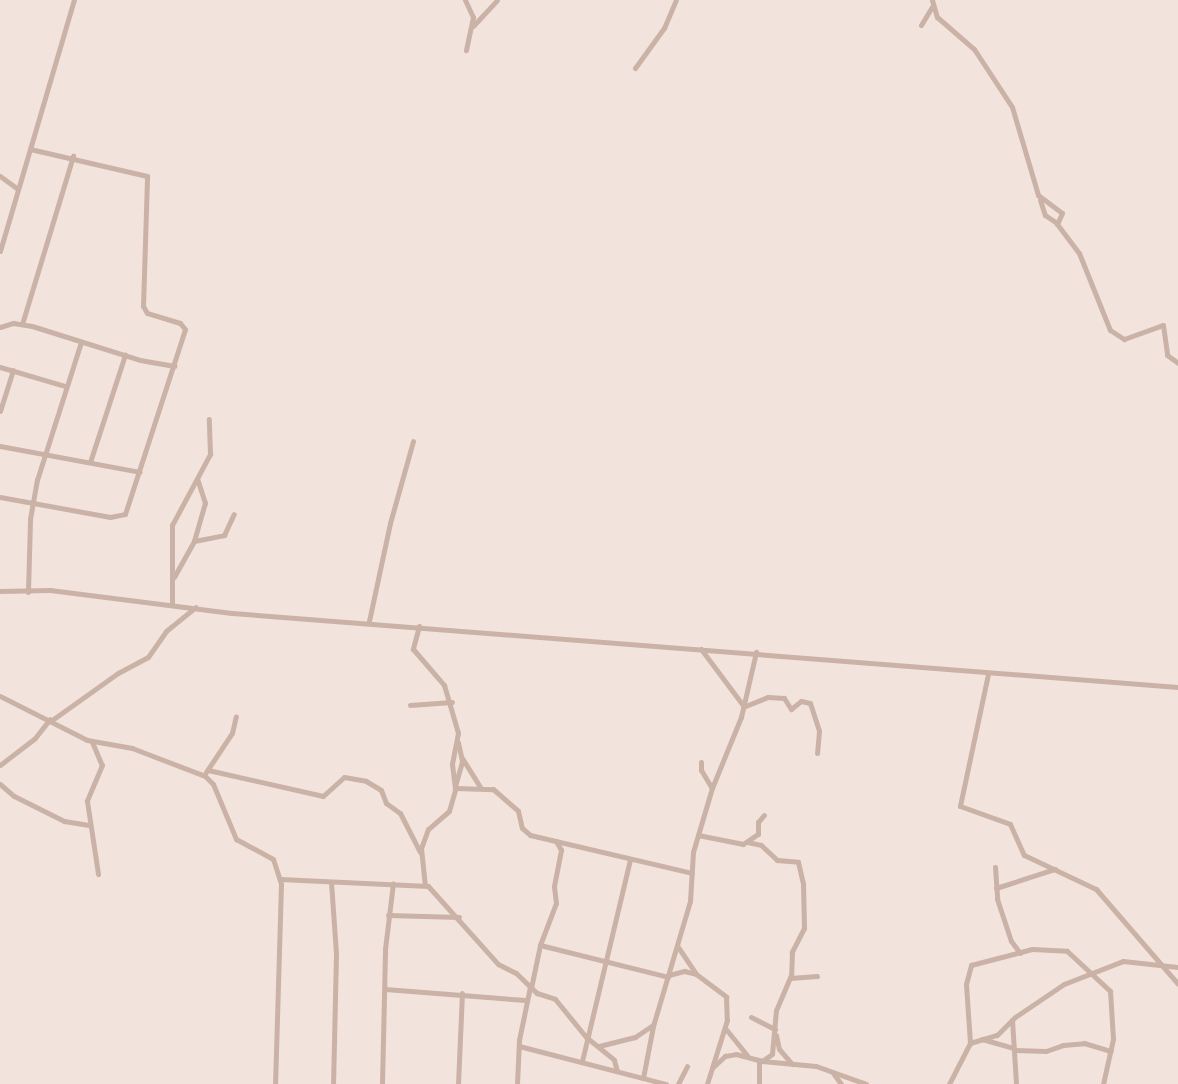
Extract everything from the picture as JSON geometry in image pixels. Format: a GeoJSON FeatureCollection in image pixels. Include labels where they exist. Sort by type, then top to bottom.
{"type":"FeatureCollection","features":[{"type":"Feature","properties":{"kind":"street"},"geometry":{"type":"LineString","coordinates":[[0,251],[74,0]]}},
{"type":"Feature","properties":{"kind":"street"},"geometry":{"type":"LineString","coordinates":[[465,0],[472,13],[473,26],[466,50]]}},
{"type":"Feature","properties":{"kind":"street"},"geometry":{"type":"LineString","coordinates":[[473,26],[497,0]]}},
{"type":"Feature","properties":{"kind":"street"},"geometry":{"type":"LineString","coordinates":[[636,69],[664,28],[676,0]]}},
{"type":"Feature","properties":{"kind":"street"},"geometry":{"type":"LineString","coordinates":[[921,24],[932,7],[933,0]]}},
{"type":"Feature","properties":{"kind":"street"},"geometry":{"type":"LineString","coordinates":[[932,7],[938,17],[974,50],[1012,107],[1045,215],[1057,223],[1079,253],[1112,333],[1124,339],[1163,326],[1167,355],[1178,363]]}},
{"type":"Feature","properties":{"kind":"street"},"geometry":{"type":"LineString","coordinates":[[0,497],[119,518],[128,509],[174,366],[184,326],[147,313],[142,301],[149,202],[147,176],[73,156],[30,149]]}},
{"type":"Feature","properties":{"kind":"street"},"geometry":{"type":"LineString","coordinates":[[22,324],[73,156]]}},
{"type":"Feature","properties":{"kind":"street"},"geometry":{"type":"LineString","coordinates":[[0,176],[18,189]]}},
{"type":"Feature","properties":{"kind":"street"},"geometry":{"type":"LineString","coordinates":[[1040,200],[1061,212],[1057,223]]}},
{"type":"Feature","properties":{"kind":"street"},"geometry":{"type":"LineString","coordinates":[[0,327],[22,324],[125,355],[174,366]]}},
{"type":"Feature","properties":{"kind":"street"},"geometry":{"type":"LineString","coordinates":[[28,592],[33,503],[44,453],[81,342]]}},
{"type":"Feature","properties":{"kind":"street"},"geometry":{"type":"LineString","coordinates":[[90,462],[125,355]]}},
{"type":"Feature","properties":{"kind":"street"},"geometry":{"type":"LineString","coordinates":[[0,367],[65,386]]}},
{"type":"Feature","properties":{"kind":"street"},"geometry":{"type":"LineString","coordinates":[[0,411],[13,370]]}},
{"type":"Feature","properties":{"kind":"street"},"geometry":{"type":"LineString","coordinates":[[172,604],[172,525],[210,454],[209,419]]}},
{"type":"Feature","properties":{"kind":"street"},"geometry":{"type":"LineString","coordinates":[[369,621],[390,523],[413,441]]}},
{"type":"Feature","properties":{"kind":"street"},"geometry":{"type":"LineString","coordinates":[[0,447],[44,453],[140,472]]}},
{"type":"Feature","properties":{"kind":"street"},"geometry":{"type":"LineString","coordinates":[[173,578],[194,541],[205,508],[203,489],[197,479]]}},
{"type":"Feature","properties":{"kind":"street"},"geometry":{"type":"LineString","coordinates":[[194,541],[224,535],[234,514]]}},
{"type":"Feature","properties":{"kind":"street"},"geometry":{"type":"LineString","coordinates":[[0,591],[50,590],[196,607],[756,652],[988,674],[1178,687]]}},
{"type":"Feature","properties":{"kind":"street"},"geometry":{"type":"LineString","coordinates":[[0,765],[35,738],[51,720],[118,673],[148,657],[166,631],[196,607]]}},
{"type":"Feature","properties":{"kind":"street"},"geometry":{"type":"LineString","coordinates":[[419,626],[413,648],[444,685],[452,702],[462,758],[480,787]]}},
{"type":"Feature","properties":{"kind":"street"},"geometry":{"type":"LineString","coordinates":[[701,648],[742,706]]}},
{"type":"Feature","properties":{"kind":"street"},"geometry":{"type":"LineString","coordinates":[[643,1078],[653,1024],[678,947],[698,835],[712,788],[742,706],[756,652]]}},
{"type":"Feature","properties":{"kind":"street"},"geometry":{"type":"LineString","coordinates":[[988,674],[958,804],[1010,824],[1021,853],[1096,889],[1159,965],[1178,984]]}},
{"type":"Feature","properties":{"kind":"street"},"geometry":{"type":"LineString","coordinates":[[0,696],[91,741],[132,748],[202,775],[213,784],[234,837],[269,856],[280,879],[275,1084]]}},
{"type":"Feature","properties":{"kind":"street"},"geometry":{"type":"LineString","coordinates":[[742,706],[753,700],[768,697],[784,698],[791,709],[801,701],[810,703],[819,731],[817,753]]}},
{"type":"Feature","properties":{"kind":"street"},"geometry":{"type":"LineString","coordinates":[[410,705],[452,702]]}},
{"type":"Feature","properties":{"kind":"street"},"geometry":{"type":"LineString","coordinates":[[202,775],[208,770],[232,733],[237,716]]}},
{"type":"Feature","properties":{"kind":"street"},"geometry":{"type":"LineString","coordinates":[[91,741],[100,755],[102,770],[88,797],[89,825],[99,856],[98,874]]}},
{"type":"Feature","properties":{"kind":"street"},"geometry":{"type":"LineString","coordinates":[[455,787],[452,764],[458,742]]}},
{"type":"Feature","properties":{"kind":"street"},"geometry":{"type":"LineString","coordinates":[[420,854],[427,831],[449,811],[462,758]]}},
{"type":"Feature","properties":{"kind":"street"},"geometry":{"type":"LineString","coordinates":[[701,762],[701,770],[712,788]]}},
{"type":"Feature","properties":{"kind":"street"},"geometry":{"type":"LineString","coordinates":[[208,770],[323,796],[344,777],[366,781],[381,790],[386,803],[400,813],[420,854],[425,885],[459,917],[498,964],[516,973],[531,988],[555,999],[586,1037],[614,1060],[617,1071]]}},
{"type":"Feature","properties":{"kind":"street"},"geometry":{"type":"LineString","coordinates":[[0,784],[14,796],[64,821],[89,825]]}},
{"type":"Feature","properties":{"kind":"street"},"geometry":{"type":"LineString","coordinates":[[455,787],[493,789],[518,812],[524,832],[630,860],[692,873]]}},
{"type":"Feature","properties":{"kind":"street"},"geometry":{"type":"LineString","coordinates":[[747,842],[758,834],[758,822],[764,815]]}},
{"type":"Feature","properties":{"kind":"street"},"geometry":{"type":"LineString","coordinates":[[698,835],[736,844],[747,842],[761,845],[777,860],[801,865],[804,928],[792,952],[790,978],[776,1010],[772,1054],[761,1061]]}},
{"type":"Feature","properties":{"kind":"street"},"geometry":{"type":"LineString","coordinates":[[517,1084],[519,1046],[526,1000],[531,988],[540,945],[556,903],[554,886],[561,850],[556,841]]}},
{"type":"Feature","properties":{"kind":"street"},"geometry":{"type":"LineString","coordinates":[[582,1061],[630,860]]}},
{"type":"Feature","properties":{"kind":"street"},"geometry":{"type":"LineString","coordinates":[[995,867],[996,888],[1011,941],[1020,953]]}},
{"type":"Feature","properties":{"kind":"street"},"geometry":{"type":"LineString","coordinates":[[996,888],[1057,869]]}},
{"type":"Feature","properties":{"kind":"street"},"geometry":{"type":"LineString","coordinates":[[280,879],[425,885]]}},
{"type":"Feature","properties":{"kind":"street"},"geometry":{"type":"LineString","coordinates":[[331,882],[336,954],[333,1084]]}},
{"type":"Feature","properties":{"kind":"street"},"geometry":{"type":"LineString","coordinates":[[382,1084],[388,915],[393,883]]}},
{"type":"Feature","properties":{"kind":"street"},"geometry":{"type":"LineString","coordinates":[[388,915],[459,917]]}},
{"type":"Feature","properties":{"kind":"street"},"geometry":{"type":"LineString","coordinates":[[540,945],[605,958],[668,976],[684,971],[696,974]]}},
{"type":"Feature","properties":{"kind":"street"},"geometry":{"type":"LineString","coordinates":[[678,947],[696,974],[726,997],[725,1028],[706,1084]]}},
{"type":"Feature","properties":{"kind":"street"},"geometry":{"type":"LineString","coordinates":[[950,1084],[970,1043],[966,972],[976,962],[1020,953],[1067,951],[1078,957],[1089,974],[1103,981],[1110,992],[1111,1051],[1103,1084]]}},
{"type":"Feature","properties":{"kind":"street"},"geometry":{"type":"LineString","coordinates":[[970,1043],[997,1035],[1012,1020],[1064,984],[1089,974],[1123,962],[1178,967]]}},
{"type":"Feature","properties":{"kind":"street"},"geometry":{"type":"LineString","coordinates":[[790,978],[817,976]]}},
{"type":"Feature","properties":{"kind":"street"},"geometry":{"type":"LineString","coordinates":[[385,989],[462,993],[526,1000]]}},
{"type":"Feature","properties":{"kind":"street"},"geometry":{"type":"LineString","coordinates":[[458,1084],[462,993]]}},
{"type":"Feature","properties":{"kind":"street"},"geometry":{"type":"LineString","coordinates":[[751,1017],[775,1030],[779,1048],[792,1064]]}},
{"type":"Feature","properties":{"kind":"street"},"geometry":{"type":"LineString","coordinates":[[1012,1020],[1016,1084]]}},
{"type":"Feature","properties":{"kind":"street"},"geometry":{"type":"LineString","coordinates":[[599,1046],[636,1037],[653,1024]]}},
{"type":"Feature","properties":{"kind":"street"},"geometry":{"type":"LineString","coordinates":[[725,1028],[749,1058]]}},
{"type":"Feature","properties":{"kind":"street"},"geometry":{"type":"LineString","coordinates":[[982,1039],[1014,1049],[1046,1052],[1063,1044],[1084,1043],[1111,1051]]}},
{"type":"Feature","properties":{"kind":"street"},"geometry":{"type":"LineString","coordinates":[[519,1046],[666,1084]]}},
{"type":"Feature","properties":{"kind":"street"},"geometry":{"type":"LineString","coordinates":[[712,1068],[731,1054],[761,1061],[832,1071],[866,1084]]}},
{"type":"Feature","properties":{"kind":"street"},"geometry":{"type":"LineString","coordinates":[[759,1084],[761,1061]]}},
{"type":"Feature","properties":{"kind":"street"},"geometry":{"type":"LineString","coordinates":[[678,1084],[687,1066]]}},
{"type":"Feature","properties":{"kind":"street"},"geometry":{"type":"LineString","coordinates":[[832,1071],[841,1084]]}}]}
